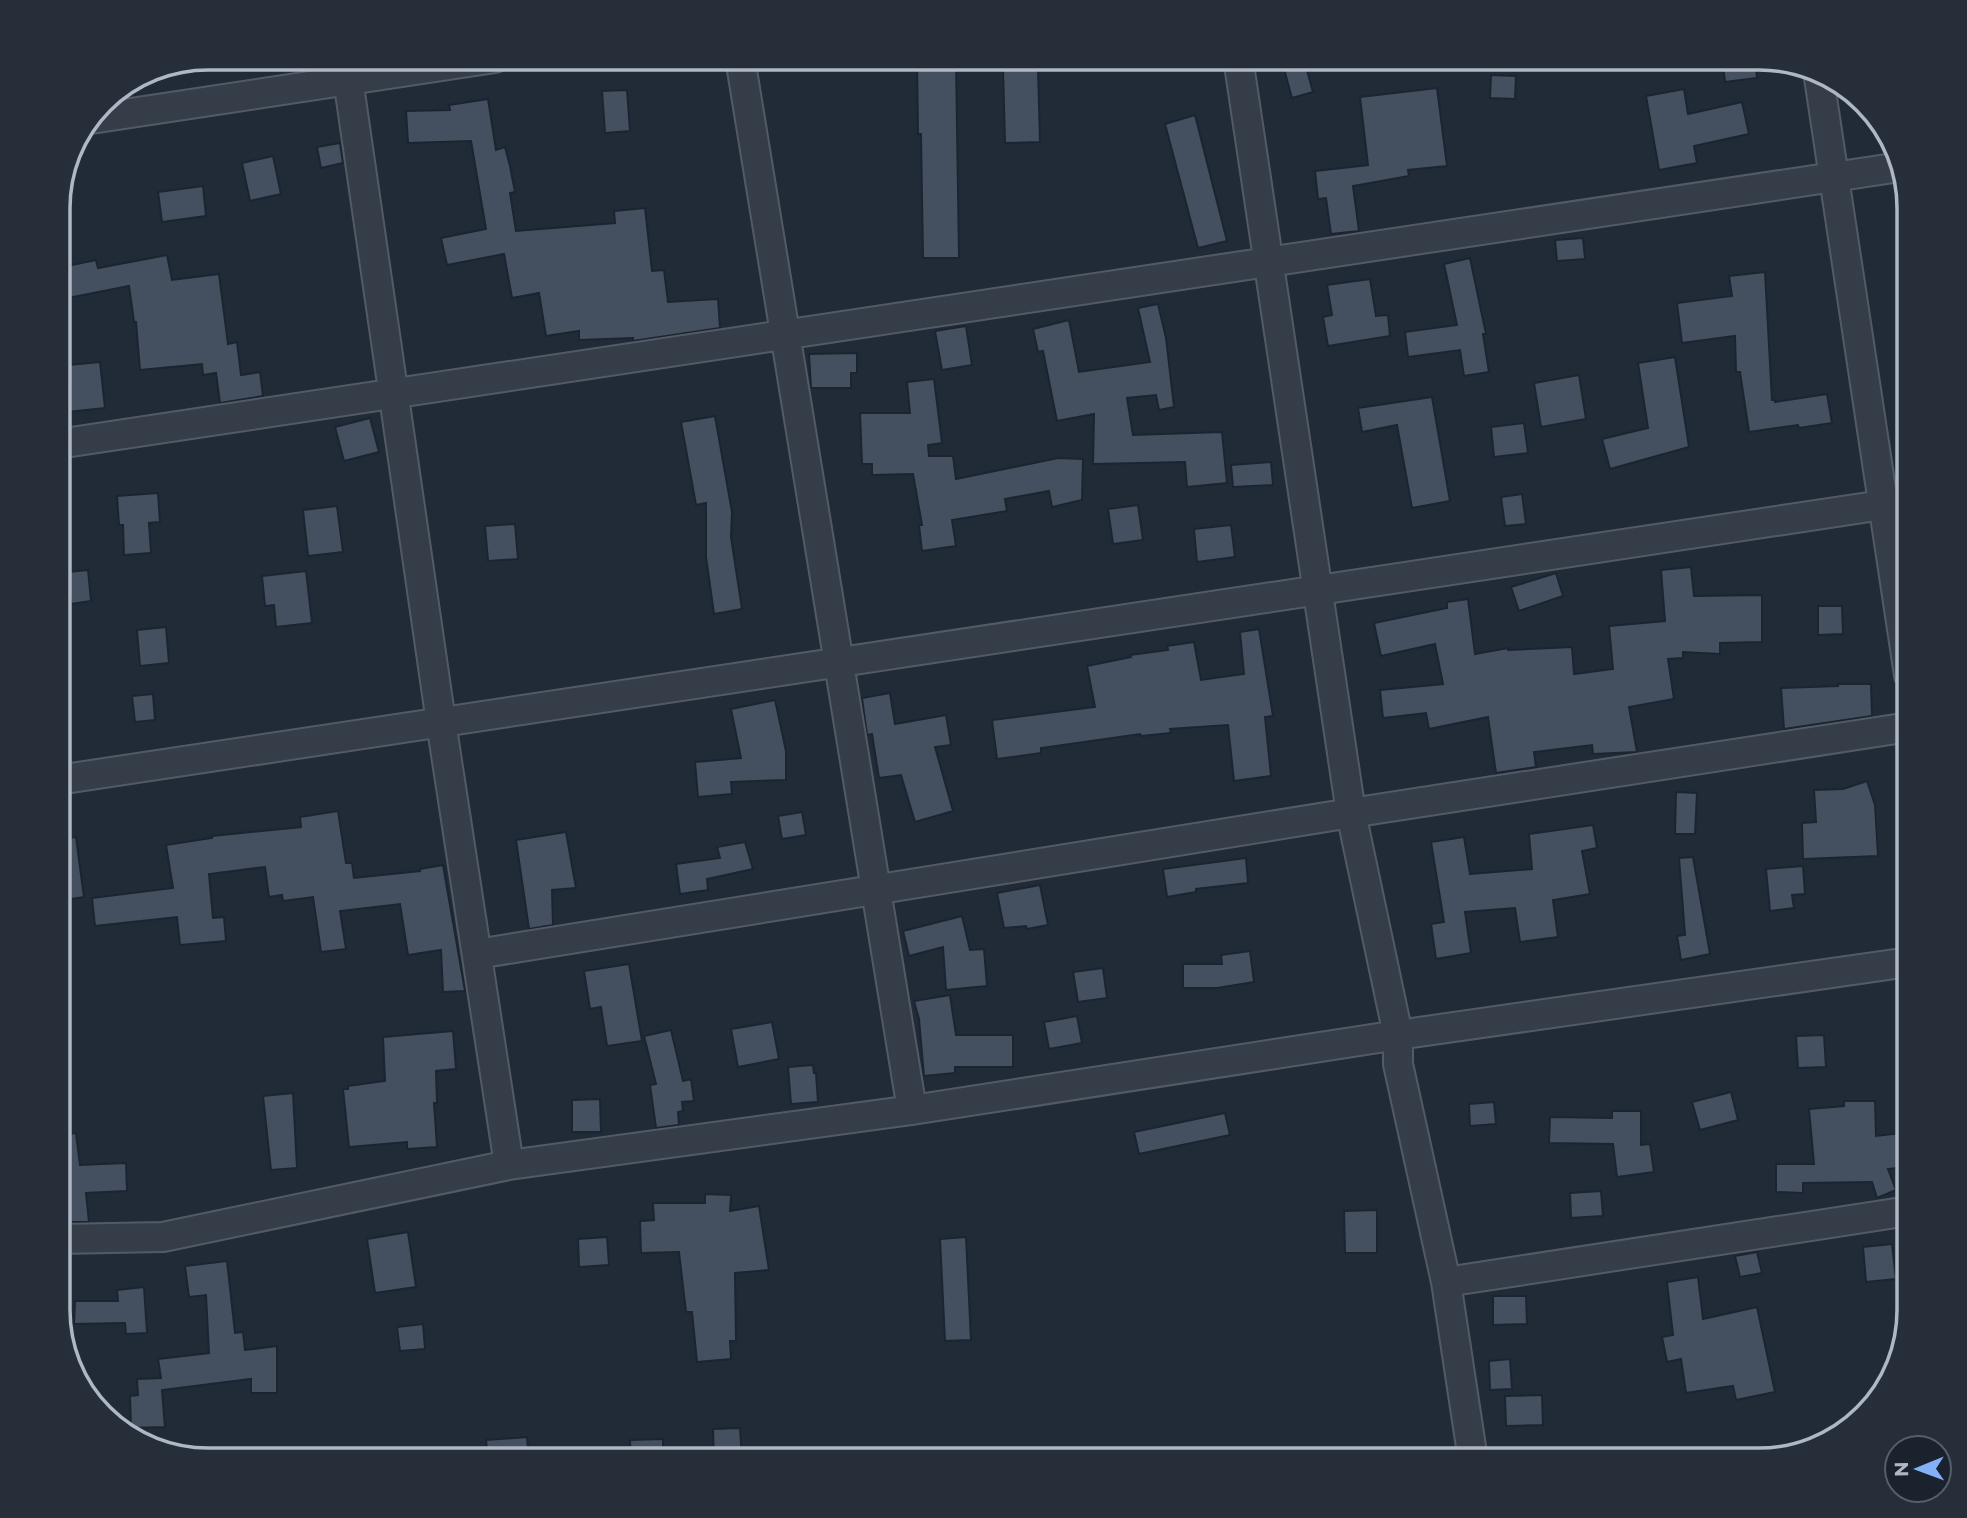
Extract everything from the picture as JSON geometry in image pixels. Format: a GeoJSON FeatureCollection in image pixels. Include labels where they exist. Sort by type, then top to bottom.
{"type":"FeatureCollection","features":[{"type":"Feature","properties":{"kind":"street"},"geometry":{"type":"LineString","coordinates":[[105,116],[342,70]]}},
{"type":"Feature","properties":{"kind":"street"},"geometry":{"type":"LineString","coordinates":[[347,70],[441,722],[509,1165]]}},
{"type":"Feature","properties":{"kind":"street"},"geometry":{"type":"LineString","coordinates":[[742,70],[912,1110]]}},
{"type":"Feature","properties":{"kind":"street"},"geometry":{"type":"LineString","coordinates":[[1240,70],[1351,813],[1398,1035],[1398,1064],[1446,1282],[1471,1448]]}},
{"type":"Feature","properties":{"kind":"street"},"geometry":{"type":"LineString","coordinates":[[70,778],[1896,503],[1834,177],[1820,84]]}},
{"type":"Feature","properties":{"kind":"street"},"geometry":{"type":"LineString","coordinates":[[70,442],[1891,168]]}},
{"type":"Feature","properties":{"kind":"street"},"geometry":{"type":"LineString","coordinates":[[477,954],[1351,813],[1897,729]]}},
{"type":"Feature","properties":{"kind":"street"},"geometry":{"type":"LineString","coordinates":[[70,1239],[163,1237],[509,1165],[912,1110],[1398,1035],[1897,964]]}},
{"type":"Feature","properties":{"kind":"street"},"geometry":{"type":"LineString","coordinates":[[1446,1282],[1897,1214]]}},
{"type":"Feature","properties":{"kind":"building"},"geometry":{"type":"Polygon","coordinates":[[[917,70],[956,70],[959,258],[923,258],[921,134],[918,134],[917,70]]]}},
{"type":"Feature","properties":{"kind":"building"},"geometry":{"type":"Polygon","coordinates":[[[1003,70],[1038,70],[1040,142],[1005,143],[1003,70]]]}},
{"type":"Feature","properties":{"kind":"building"},"geometry":{"type":"Polygon","coordinates":[[[1284,70],[1307,70],[1313,92],[1292,98],[1284,70]]]}},
{"type":"Feature","properties":{"kind":"building"},"geometry":{"type":"Polygon","coordinates":[[[1724,70],[1756,70],[1757,78],[1725,82],[1724,70]]]}},
{"type":"Feature","properties":{"kind":"building"},"geometry":{"type":"Polygon","coordinates":[[[1491,75],[1516,76],[1515,99],[1490,98],[1491,75]]]}},
{"type":"Feature","properties":{"kind":"building"},"geometry":{"type":"Polygon","coordinates":[[[1437,88],[1447,166],[1408,170],[1409,176],[1353,186],[1359,231],[1331,234],[1326,198],[1318,199],[1315,171],[1368,165],[1360,97],[1437,88]]]}},
{"type":"Feature","properties":{"kind":"building"},"geometry":{"type":"Polygon","coordinates":[[[1684,89],[1688,114],[1742,102],[1749,134],[1694,146],[1697,163],[1659,170],[1646,96],[1684,89]]]}},
{"type":"Feature","properties":{"kind":"building"},"geometry":{"type":"Polygon","coordinates":[[[627,90],[630,131],[605,133],[602,91],[627,90]]]}},
{"type":"Feature","properties":{"kind":"building"},"geometry":{"type":"Polygon","coordinates":[[[488,99],[496,150],[505,147],[510,166],[515,192],[510,193],[516,231],[615,223],[614,211],[645,208],[652,271],[664,270],[668,302],[718,299],[720,328],[633,341],[633,338],[579,340],[579,331],[546,336],[539,293],[512,298],[504,254],[447,265],[441,238],[486,229],[471,141],[408,143],[406,111],[450,110],[449,105],[488,99]]]}},
{"type":"Feature","properties":{"kind":"building"},"geometry":{"type":"Polygon","coordinates":[[[1195,115],[1227,241],[1198,248],[1165,124],[1195,115]]]}},
{"type":"Feature","properties":{"kind":"building"},"geometry":{"type":"Polygon","coordinates":[[[340,143],[343,163],[321,168],[317,147],[340,143]]]}},
{"type":"Feature","properties":{"kind":"building"},"geometry":{"type":"Polygon","coordinates":[[[273,156],[281,194],[250,201],[242,163],[273,156]]]}},
{"type":"Feature","properties":{"kind":"building"},"geometry":{"type":"Polygon","coordinates":[[[203,186],[206,216],[162,222],[158,192],[203,186]]]}},
{"type":"Feature","properties":{"kind":"building"},"geometry":{"type":"Polygon","coordinates":[[[1583,238],[1585,259],[1557,261],[1555,240],[1583,238]]]}},
{"type":"Feature","properties":{"kind":"building"},"geometry":{"type":"Polygon","coordinates":[[[167,255],[172,280],[219,274],[228,344],[237,342],[241,375],[260,372],[263,396],[220,403],[216,373],[203,375],[202,364],[140,370],[136,322],[129,286],[70,298],[70,265],[96,260],[98,268],[167,255]]]}},
{"type":"Feature","properties":{"kind":"building"},"geometry":{"type":"Polygon","coordinates":[[[1470,258],[1486,334],[1483,334],[1489,372],[1464,376],[1460,350],[1408,357],[1405,332],[1457,325],[1444,264],[1470,258]]]}},
{"type":"Feature","properties":{"kind":"building"},"geometry":{"type":"Polygon","coordinates":[[[1765,272],[1772,400],[1775,402],[1827,394],[1832,423],[1749,432],[1740,372],[1736,372],[1735,336],[1682,343],[1677,303],[1732,296],[1729,276],[1765,272]]]}},
{"type":"Feature","properties":{"kind":"building"},"geometry":{"type":"Polygon","coordinates":[[[1370,279],[1376,316],[1388,315],[1390,336],[1328,346],[1323,317],[1332,315],[1327,285],[1370,279]]]}},
{"type":"Feature","properties":{"kind":"building"},"geometry":{"type":"Polygon","coordinates":[[[1158,304],[1166,338],[1174,407],[1159,410],[1156,395],[1127,398],[1133,435],[1222,432],[1227,483],[1187,487],[1185,462],[1093,464],[1094,414],[1057,421],[1043,351],[1038,352],[1033,329],[1069,320],[1079,372],[1150,362],[1138,308],[1158,304]]]}},
{"type":"Feature","properties":{"kind":"building"},"geometry":{"type":"Polygon","coordinates":[[[966,326],[972,365],[942,370],[935,331],[966,326]]]}},
{"type":"Feature","properties":{"kind":"building"},"geometry":{"type":"Polygon","coordinates":[[[857,353],[857,373],[851,373],[851,388],[811,388],[809,354],[857,353]]]}},
{"type":"Feature","properties":{"kind":"building"},"geometry":{"type":"Polygon","coordinates":[[[1675,357],[1689,447],[1610,469],[1602,439],[1648,428],[1638,363],[1675,357]]]}},
{"type":"Feature","properties":{"kind":"building"},"geometry":{"type":"Polygon","coordinates":[[[100,362],[105,408],[70,412],[70,365],[100,362]]]}},
{"type":"Feature","properties":{"kind":"building"},"geometry":{"type":"Polygon","coordinates":[[[1579,375],[1586,419],[1541,427],[1534,383],[1579,375]]]}},
{"type":"Feature","properties":{"kind":"building"},"geometry":{"type":"Polygon","coordinates":[[[934,379],[942,443],[928,445],[929,456],[953,456],[956,479],[1058,458],[1083,459],[1082,500],[1052,507],[1049,491],[1005,499],[1007,511],[952,520],[956,546],[922,551],[919,525],[922,525],[913,474],[872,475],[872,464],[862,464],[860,413],[910,413],[907,382],[934,379]]]}},
{"type":"Feature","properties":{"kind":"building"},"geometry":{"type":"Polygon","coordinates":[[[1432,397],[1450,501],[1412,508],[1397,425],[1362,432],[1358,408],[1432,397]]]}},
{"type":"Feature","properties":{"kind":"building"},"geometry":{"type":"Polygon","coordinates":[[[715,416],[732,512],[731,537],[742,609],[714,614],[706,557],[706,503],[696,505],[681,422],[715,416]]]}},
{"type":"Feature","properties":{"kind":"building"},"geometry":{"type":"Polygon","coordinates":[[[370,418],[379,452],[344,461],[335,427],[370,418]]]}},
{"type":"Feature","properties":{"kind":"building"},"geometry":{"type":"Polygon","coordinates":[[[1524,423],[1528,453],[1494,457],[1491,427],[1524,423]]]}},
{"type":"Feature","properties":{"kind":"building"},"geometry":{"type":"Polygon","coordinates":[[[1271,462],[1273,485],[1233,487],[1231,465],[1271,462]]]}},
{"type":"Feature","properties":{"kind":"building"},"geometry":{"type":"Polygon","coordinates":[[[158,493],[160,522],[149,523],[151,553],[124,555],[123,525],[119,525],[117,496],[158,493]]]}},
{"type":"Feature","properties":{"kind":"building"},"geometry":{"type":"Polygon","coordinates":[[[1522,494],[1526,524],[1505,526],[1501,497],[1522,494]]]}},
{"type":"Feature","properties":{"kind":"building"},"geometry":{"type":"Polygon","coordinates":[[[1138,505],[1143,540],[1113,544],[1108,509],[1138,505]]]}},
{"type":"Feature","properties":{"kind":"building"},"geometry":{"type":"Polygon","coordinates":[[[337,506],[343,552],[308,556],[303,510],[337,506]]]}},
{"type":"Feature","properties":{"kind":"building"},"geometry":{"type":"Polygon","coordinates":[[[515,524],[518,559],[488,561],[485,526],[515,524]]]}},
{"type":"Feature","properties":{"kind":"building"},"geometry":{"type":"Polygon","coordinates":[[[1231,525],[1235,557],[1197,562],[1194,529],[1231,525]]]}},
{"type":"Feature","properties":{"kind":"building"},"geometry":{"type":"Polygon","coordinates":[[[1691,567],[1694,596],[1762,595],[1762,642],[1720,643],[1720,654],[1683,652],[1683,658],[1668,659],[1674,699],[1629,707],[1637,752],[1593,754],[1592,745],[1534,752],[1536,767],[1496,773],[1488,717],[1429,729],[1426,713],[1383,718],[1380,690],[1443,684],[1435,644],[1381,656],[1374,623],[1447,608],[1447,602],[1468,599],[1475,654],[1508,648],[1572,647],[1574,674],[1613,669],[1609,626],[1665,621],[1661,570],[1691,567]]]}},
{"type":"Feature","properties":{"kind":"building"},"geometry":{"type":"Polygon","coordinates":[[[88,570],[91,601],[71,604],[70,572],[88,570]]]}},
{"type":"Feature","properties":{"kind":"building"},"geometry":{"type":"Polygon","coordinates":[[[306,571],[312,623],[276,627],[274,605],[265,606],[262,576],[306,571]]]}},
{"type":"Feature","properties":{"kind":"building"},"geometry":{"type":"Polygon","coordinates":[[[1556,573],[1563,596],[1519,611],[1511,587],[1556,573]]]}},
{"type":"Feature","properties":{"kind":"building"},"geometry":{"type":"Polygon","coordinates":[[[1818,606],[1842,606],[1843,634],[1818,635],[1818,606]]]}},
{"type":"Feature","properties":{"kind":"building"},"geometry":{"type":"Polygon","coordinates":[[[166,627],[169,663],[140,666],[137,630],[166,627]]]}},
{"type":"Feature","properties":{"kind":"building"},"geometry":{"type":"Polygon","coordinates":[[[1259,629],[1273,716],[1265,717],[1271,776],[1234,781],[1228,725],[1170,729],[1171,733],[1140,734],[1041,748],[1041,753],[997,759],[992,720],[1095,707],[1087,666],[1131,657],[1130,655],[1168,650],[1167,646],[1194,642],[1201,680],[1244,674],[1240,632],[1259,629]]]}},
{"type":"Feature","properties":{"kind":"building"},"geometry":{"type":"Polygon","coordinates":[[[1871,684],[1872,716],[1784,729],[1781,688],[1871,684]]]}},
{"type":"Feature","properties":{"kind":"building"},"geometry":{"type":"Polygon","coordinates":[[[890,693],[895,724],[946,715],[951,745],[935,747],[953,811],[915,822],[901,775],[879,778],[872,734],[867,735],[862,698],[890,693]]]}},
{"type":"Feature","properties":{"kind":"building"},"geometry":{"type":"Polygon","coordinates":[[[153,694],[155,720],[135,722],[132,696],[153,694]]]}},
{"type":"Feature","properties":{"kind":"building"},"geometry":{"type":"Polygon","coordinates":[[[775,700],[786,751],[786,780],[731,782],[732,794],[698,797],[695,762],[741,758],[731,709],[775,700]]]}},
{"type":"Feature","properties":{"kind":"building"},"geometry":{"type":"Polygon","coordinates":[[[1867,781],[1875,805],[1878,856],[1803,859],[1802,823],[1816,822],[1814,790],[1843,789],[1867,781]]]}},
{"type":"Feature","properties":{"kind":"building"},"geometry":{"type":"Polygon","coordinates":[[[1676,792],[1697,793],[1695,834],[1675,834],[1676,792]]]}},
{"type":"Feature","properties":{"kind":"building"},"geometry":{"type":"Polygon","coordinates":[[[338,811],[346,863],[352,863],[354,878],[420,871],[443,865],[465,991],[443,992],[441,950],[408,955],[400,904],[340,911],[346,949],[321,952],[313,897],[283,901],[282,895],[269,897],[265,867],[209,874],[213,918],[224,917],[226,941],[180,945],[177,917],[95,926],[92,898],[173,888],[166,845],[212,836],[301,827],[300,817],[338,811]]]}},
{"type":"Feature","properties":{"kind":"building"},"geometry":{"type":"Polygon","coordinates":[[[802,812],[806,835],[782,839],[778,816],[802,812]]]}},
{"type":"Feature","properties":{"kind":"building"},"geometry":{"type":"Polygon","coordinates":[[[1593,825],[1597,848],[1582,851],[1590,894],[1553,900],[1558,937],[1520,942],[1515,908],[1465,912],[1471,953],[1436,959],[1431,924],[1444,922],[1431,842],[1464,837],[1470,874],[1532,869],[1529,834],[1593,825]]]}},
{"type":"Feature","properties":{"kind":"building"},"geometry":{"type":"Polygon","coordinates":[[[566,832],[576,888],[552,890],[553,925],[529,929],[516,840],[566,832]]]}},
{"type":"Feature","properties":{"kind":"building"},"geometry":{"type":"Polygon","coordinates":[[[76,837],[84,897],[70,899],[70,838],[76,837]]]}},
{"type":"Feature","properties":{"kind":"building"},"geometry":{"type":"Polygon","coordinates":[[[745,842],[753,869],[707,879],[708,890],[680,894],[676,864],[720,858],[717,847],[745,842]]]}},
{"type":"Feature","properties":{"kind":"building"},"geometry":{"type":"Polygon","coordinates":[[[1693,857],[1710,954],[1681,960],[1677,936],[1685,935],[1679,858],[1693,857]]]}},
{"type":"Feature","properties":{"kind":"building"},"geometry":{"type":"Polygon","coordinates":[[[1246,858],[1248,883],[1196,889],[1196,892],[1167,897],[1163,869],[1246,858]]]}},
{"type":"Feature","properties":{"kind":"building"},"geometry":{"type":"Polygon","coordinates":[[[1803,866],[1805,894],[1792,895],[1794,908],[1770,911],[1766,869],[1803,866]]]}},
{"type":"Feature","properties":{"kind":"building"},"geometry":{"type":"Polygon","coordinates":[[[1040,885],[1048,925],[1027,929],[1026,926],[1004,928],[997,893],[1040,885]]]}},
{"type":"Feature","properties":{"kind":"building"},"geometry":{"type":"Polygon","coordinates":[[[962,916],[970,950],[984,949],[987,986],[946,990],[943,947],[909,956],[903,931],[962,916]]]}},
{"type":"Feature","properties":{"kind":"building"},"geometry":{"type":"Polygon","coordinates":[[[1250,951],[1254,982],[1217,988],[1183,988],[1183,964],[1222,964],[1221,955],[1250,951]]]}},
{"type":"Feature","properties":{"kind":"building"},"geometry":{"type":"Polygon","coordinates":[[[629,964],[642,1041],[607,1046],[601,1007],[590,1009],[584,971],[629,964]]]}},
{"type":"Feature","properties":{"kind":"building"},"geometry":{"type":"Polygon","coordinates":[[[1103,968],[1107,998],[1078,1002],[1073,972],[1103,968]]]}},
{"type":"Feature","properties":{"kind":"building"},"geometry":{"type":"Polygon","coordinates":[[[950,995],[956,1035],[1013,1035],[1013,1067],[955,1067],[955,1073],[924,1076],[919,1019],[914,1001],[950,995]]]}},
{"type":"Feature","properties":{"kind":"building"},"geometry":{"type":"Polygon","coordinates":[[[1077,1016],[1082,1043],[1049,1049],[1044,1022],[1077,1016]]]}},
{"type":"Feature","properties":{"kind":"building"},"geometry":{"type":"Polygon","coordinates":[[[772,1022],[779,1059],[738,1067],[731,1029],[772,1022]]]}},
{"type":"Feature","properties":{"kind":"building"},"geometry":{"type":"Polygon","coordinates":[[[671,1030],[683,1081],[691,1079],[694,1101],[682,1102],[683,1111],[678,1112],[679,1125],[656,1128],[650,1085],[656,1084],[644,1036],[671,1030]]]}},
{"type":"Feature","properties":{"kind":"building"},"geometry":{"type":"Polygon","coordinates":[[[453,1031],[456,1069],[436,1071],[437,1103],[434,1103],[437,1147],[407,1149],[407,1142],[349,1147],[343,1089],[385,1081],[383,1037],[453,1031]]]}},
{"type":"Feature","properties":{"kind":"building"},"geometry":{"type":"Polygon","coordinates":[[[1824,1035],[1826,1067],[1798,1068],[1796,1036],[1824,1035]]]}},
{"type":"Feature","properties":{"kind":"building"},"geometry":{"type":"Polygon","coordinates":[[[813,1065],[818,1102],[791,1104],[788,1067],[813,1065]]]}},
{"type":"Feature","properties":{"kind":"building"},"geometry":{"type":"Polygon","coordinates":[[[1731,1092],[1738,1120],[1700,1130],[1692,1102],[1731,1092]]]}},
{"type":"Feature","properties":{"kind":"building"},"geometry":{"type":"Polygon","coordinates":[[[293,1093],[297,1168],[271,1170],[263,1096],[293,1093]]]}},
{"type":"Feature","properties":{"kind":"building"},"geometry":{"type":"Polygon","coordinates":[[[600,1099],[601,1132],[572,1132],[572,1100],[600,1099]]]}},
{"type":"Feature","properties":{"kind":"building"},"geometry":{"type":"Polygon","coordinates":[[[1844,1101],[1875,1101],[1876,1136],[1897,1134],[1897,1168],[1888,1169],[1896,1190],[1877,1198],[1872,1182],[1803,1183],[1803,1193],[1776,1192],[1776,1164],[1814,1164],[1809,1109],[1844,1106],[1844,1101]]]}},
{"type":"Feature","properties":{"kind":"building"},"geometry":{"type":"Polygon","coordinates":[[[1494,1102],[1496,1124],[1470,1126],[1469,1104],[1494,1102]]]}},
{"type":"Feature","properties":{"kind":"building"},"geometry":{"type":"Polygon","coordinates":[[[1612,1111],[1641,1111],[1641,1145],[1650,1144],[1654,1172],[1617,1177],[1613,1144],[1549,1143],[1550,1117],[1612,1118],[1612,1111]]]}},
{"type":"Feature","properties":{"kind":"building"},"geometry":{"type":"Polygon","coordinates":[[[1225,1113],[1230,1135],[1139,1154],[1134,1132],[1225,1113]]]}},
{"type":"Feature","properties":{"kind":"building"},"geometry":{"type":"Polygon","coordinates":[[[76,1133],[80,1165],[126,1163],[127,1191],[86,1193],[89,1222],[70,1222],[70,1134],[76,1133]]]}},
{"type":"Feature","properties":{"kind":"building"},"geometry":{"type":"Polygon","coordinates":[[[1601,1191],[1603,1216],[1571,1218],[1570,1193],[1601,1191]]]}},
{"type":"Feature","properties":{"kind":"building"},"geometry":{"type":"Polygon","coordinates":[[[705,1194],[731,1195],[730,1211],[759,1206],[769,1270],[735,1273],[736,1341],[730,1341],[731,1359],[697,1362],[692,1312],[686,1312],[679,1252],[641,1253],[640,1221],[654,1220],[653,1203],[705,1203],[705,1194]]]}},
{"type":"Feature","properties":{"kind":"building"},"geometry":{"type":"Polygon","coordinates":[[[1377,1210],[1377,1253],[1345,1253],[1344,1211],[1377,1210]]]}},
{"type":"Feature","properties":{"kind":"building"},"geometry":{"type":"Polygon","coordinates":[[[408,1232],[416,1287],[375,1293],[367,1239],[408,1232]]]}},
{"type":"Feature","properties":{"kind":"building"},"geometry":{"type":"Polygon","coordinates":[[[607,1237],[609,1265],[579,1267],[578,1239],[607,1237]]]}},
{"type":"Feature","properties":{"kind":"building"},"geometry":{"type":"Polygon","coordinates":[[[966,1237],[971,1340],[945,1341],[940,1239],[966,1237]]]}},
{"type":"Feature","properties":{"kind":"building"},"geometry":{"type":"Polygon","coordinates":[[[1892,1244],[1896,1279],[1866,1282],[1863,1247],[1892,1244]]]}},
{"type":"Feature","properties":{"kind":"building"},"geometry":{"type":"Polygon","coordinates":[[[1757,1252],[1762,1273],[1740,1277],[1735,1256],[1757,1252]]]}},
{"type":"Feature","properties":{"kind":"building"},"geometry":{"type":"Polygon","coordinates":[[[227,1261],[235,1333],[243,1332],[245,1350],[277,1346],[277,1393],[251,1393],[251,1379],[162,1390],[165,1427],[136,1428],[131,1425],[130,1396],[138,1395],[137,1379],[161,1378],[158,1359],[209,1353],[206,1295],[189,1297],[185,1266],[227,1261]]]}},
{"type":"Feature","properties":{"kind":"building"},"geometry":{"type":"Polygon","coordinates":[[[1698,1277],[1703,1319],[1757,1307],[1775,1392],[1736,1400],[1733,1386],[1686,1393],[1681,1359],[1667,1362],[1662,1337],[1673,1335],[1667,1282],[1698,1277]]]}},
{"type":"Feature","properties":{"kind":"building"},"geometry":{"type":"Polygon","coordinates":[[[144,1287],[147,1333],[126,1334],[125,1323],[74,1324],[75,1301],[118,1301],[117,1290],[144,1287]]]}},
{"type":"Feature","properties":{"kind":"building"},"geometry":{"type":"Polygon","coordinates":[[[1493,1296],[1526,1296],[1527,1324],[1493,1325],[1493,1296]]]}},
{"type":"Feature","properties":{"kind":"building"},"geometry":{"type":"Polygon","coordinates":[[[423,1324],[425,1349],[400,1351],[397,1327],[423,1324]]]}},
{"type":"Feature","properties":{"kind":"building"},"geometry":{"type":"Polygon","coordinates":[[[1510,1359],[1512,1389],[1490,1390],[1489,1361],[1510,1359]]]}},
{"type":"Feature","properties":{"kind":"building"},"geometry":{"type":"Polygon","coordinates":[[[1542,1395],[1543,1425],[1506,1426],[1505,1396],[1542,1395]]]}},
{"type":"Feature","properties":{"kind":"building"},"geometry":{"type":"Polygon","coordinates":[[[740,1428],[741,1448],[714,1448],[713,1429],[740,1428]]]}},
{"type":"Feature","properties":{"kind":"building"},"geometry":{"type":"Polygon","coordinates":[[[527,1437],[528,1448],[487,1448],[486,1440],[527,1437]]]}},
{"type":"Feature","properties":{"kind":"building"},"geometry":{"type":"Polygon","coordinates":[[[663,1439],[663,1448],[630,1448],[630,1440],[663,1439]]]}}]}
